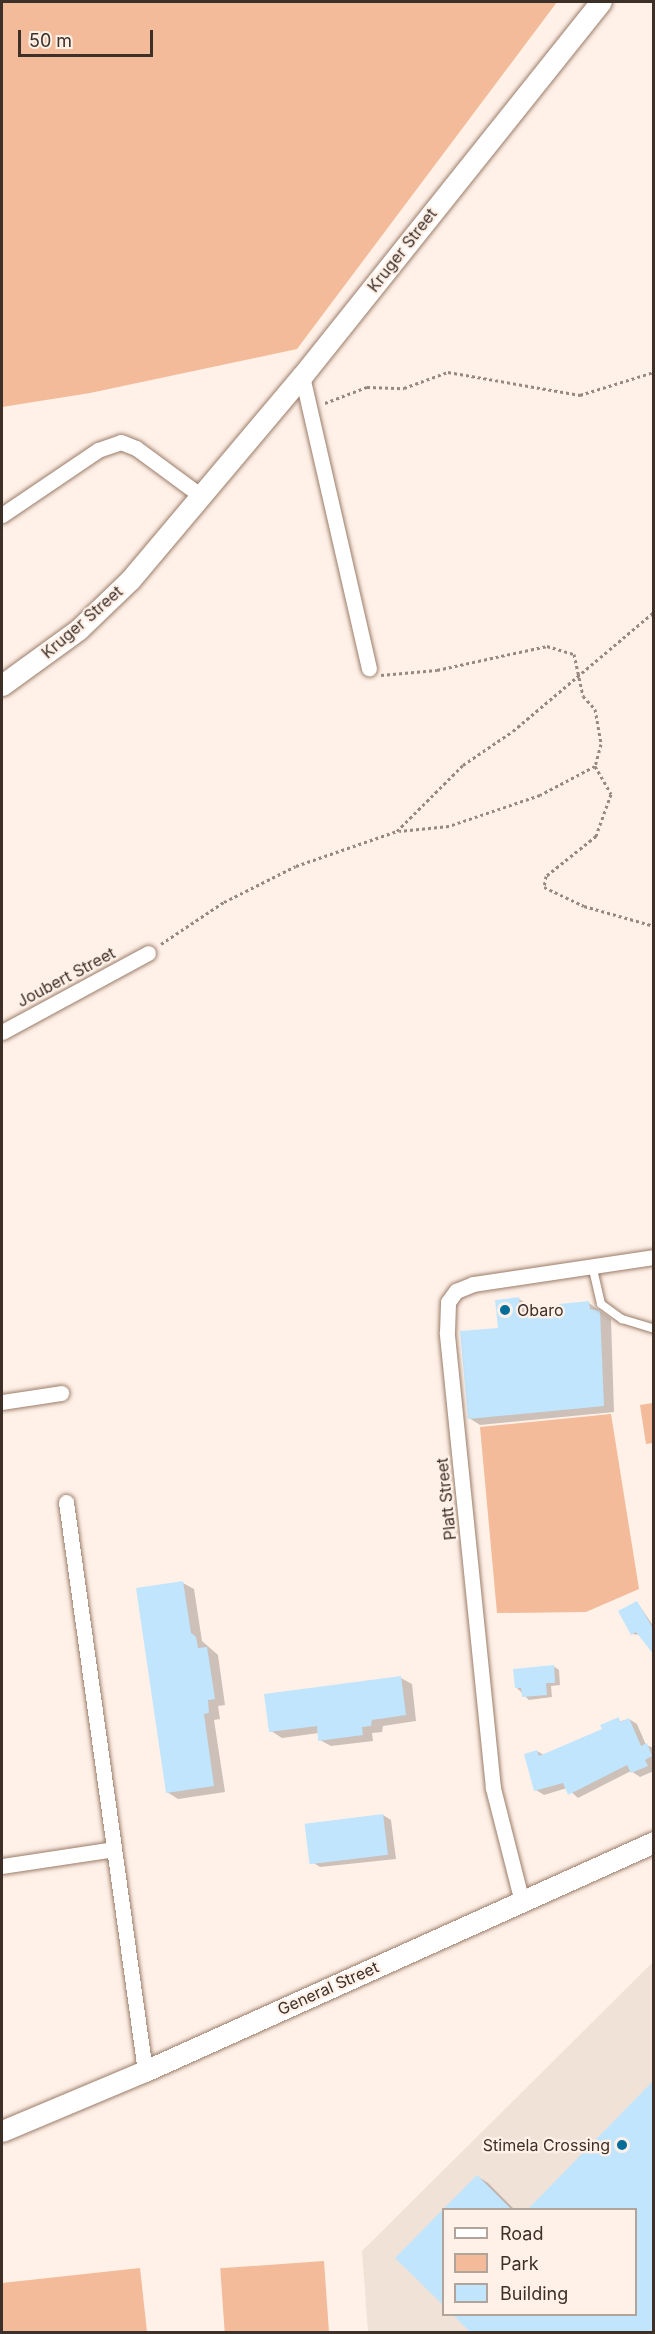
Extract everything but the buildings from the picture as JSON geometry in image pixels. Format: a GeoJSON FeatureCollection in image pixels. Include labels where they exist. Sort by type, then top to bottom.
{"type":"FeatureCollection","features":[{"type":"Feature","properties":{"kind":"street","name":"Kruger Street"},"geometry":{"type":"LineString","coordinates":[[2,685],[79,629],[129,580],[302,376],[601,2]]}},
{"type":"Feature","properties":{"kind":"street"},"geometry":{"type":"LineString","coordinates":[[302,376],[312,408],[369,668]]}},
{"type":"Feature","properties":{"kind":"street"},"geometry":{"type":"LineString","coordinates":[[2,515],[98,450],[121,442],[136,448],[201,496]]}},
{"type":"Feature","properties":{"kind":"street","name":"Joubert Street"},"geometry":{"type":"LineString","coordinates":[[2,1032],[148,953]]}},
{"type":"Feature","properties":{"kind":"street","name":"Platt Street"},"geometry":{"type":"LineString","coordinates":[[522,1902],[493,1788],[446,1315],[456,1290],[473,1284],[654,1257]]}},
{"type":"Feature","properties":{"kind":"street"},"geometry":{"type":"LineString","coordinates":[[2,1402],[62,1393]]}},
{"type":"Feature","properties":{"kind":"street"},"geometry":{"type":"LineString","coordinates":[[66,1502],[146,2071]]}},
{"type":"Feature","properties":{"kind":"street","name":"General Street"},"geometry":{"type":"LineString","coordinates":[[2,2131],[146,2071],[654,1842]]}},
{"type":"Feature","properties":{"kind":"street"},"geometry":{"type":"LineString","coordinates":[[2,1866],[114,1849]]}},
{"type":"Feature","properties":{"kind":"lane"},"geometry":{"type":"LineString","coordinates":[[592,1265],[601,1304],[622,1319],[654,1329]]}},
{"type":"Feature","properties":{"kind":"path"},"geometry":{"type":"LineString","coordinates":[[312,408],[367,387],[404,388],[448,372],[580,395],[654,372]]}},
{"type":"Feature","properties":{"kind":"path"},"geometry":{"type":"LineString","coordinates":[[397,831],[462,765],[513,731],[654,612]]}},
{"type":"Feature","properties":{"kind":"path"},"geometry":{"type":"LineString","coordinates":[[369,668],[382,676],[404,675],[548,646],[574,654],[583,696],[595,709],[601,744],[595,766],[611,794],[596,836],[546,876],[544,887],[584,906],[654,926]]}},
{"type":"Feature","properties":{"kind":"path"},"geometry":{"type":"LineString","coordinates":[[148,953],[224,902],[296,866],[397,831],[449,826],[489,813],[540,795],[595,766]]}},
{"type":"Feature","properties":{"kind":"shaded area"},"geometry":{"type":"Polygon","coordinates":[[[653,1962],[653,2332],[368,2332],[362,2251],[653,1962]]]}},
{"type":"Feature","properties":{"kind":"green space"},"geometry":{"type":"Polygon","coordinates":[[[2,2],[557,2],[297,349],[90,393],[2,407],[2,2]]]}},
{"type":"Feature","properties":{"kind":"green space"},"geometry":{"type":"Polygon","coordinates":[[[653,1403],[653,1443],[646,1444],[640,1405],[653,1403]]]}},
{"type":"Feature","properties":{"kind":"green space"},"geometry":{"type":"Polygon","coordinates":[[[611,1414],[639,1589],[586,1612],[497,1613],[480,1427],[611,1414]]]}},
{"type":"Feature","properties":{"kind":"green space"},"geometry":{"type":"Polygon","coordinates":[[[324,2261],[329,2332],[225,2332],[220,2268],[324,2261]]]}},
{"type":"Feature","properties":{"kind":"green space"},"geometry":{"type":"Polygon","coordinates":[[[140,2268],[147,2332],[2,2332],[2,2283],[140,2268]]]}},
{"type":"Feature","properties":{"kind":"place","name":"Obaro"},"geometry":{"type":"Point","coordinates":[505,1310]}},
{"type":"Feature","properties":{"kind":"place","name":"Stimela Crossing"},"geometry":{"type":"Point","coordinates":[622,2145]}}]}
